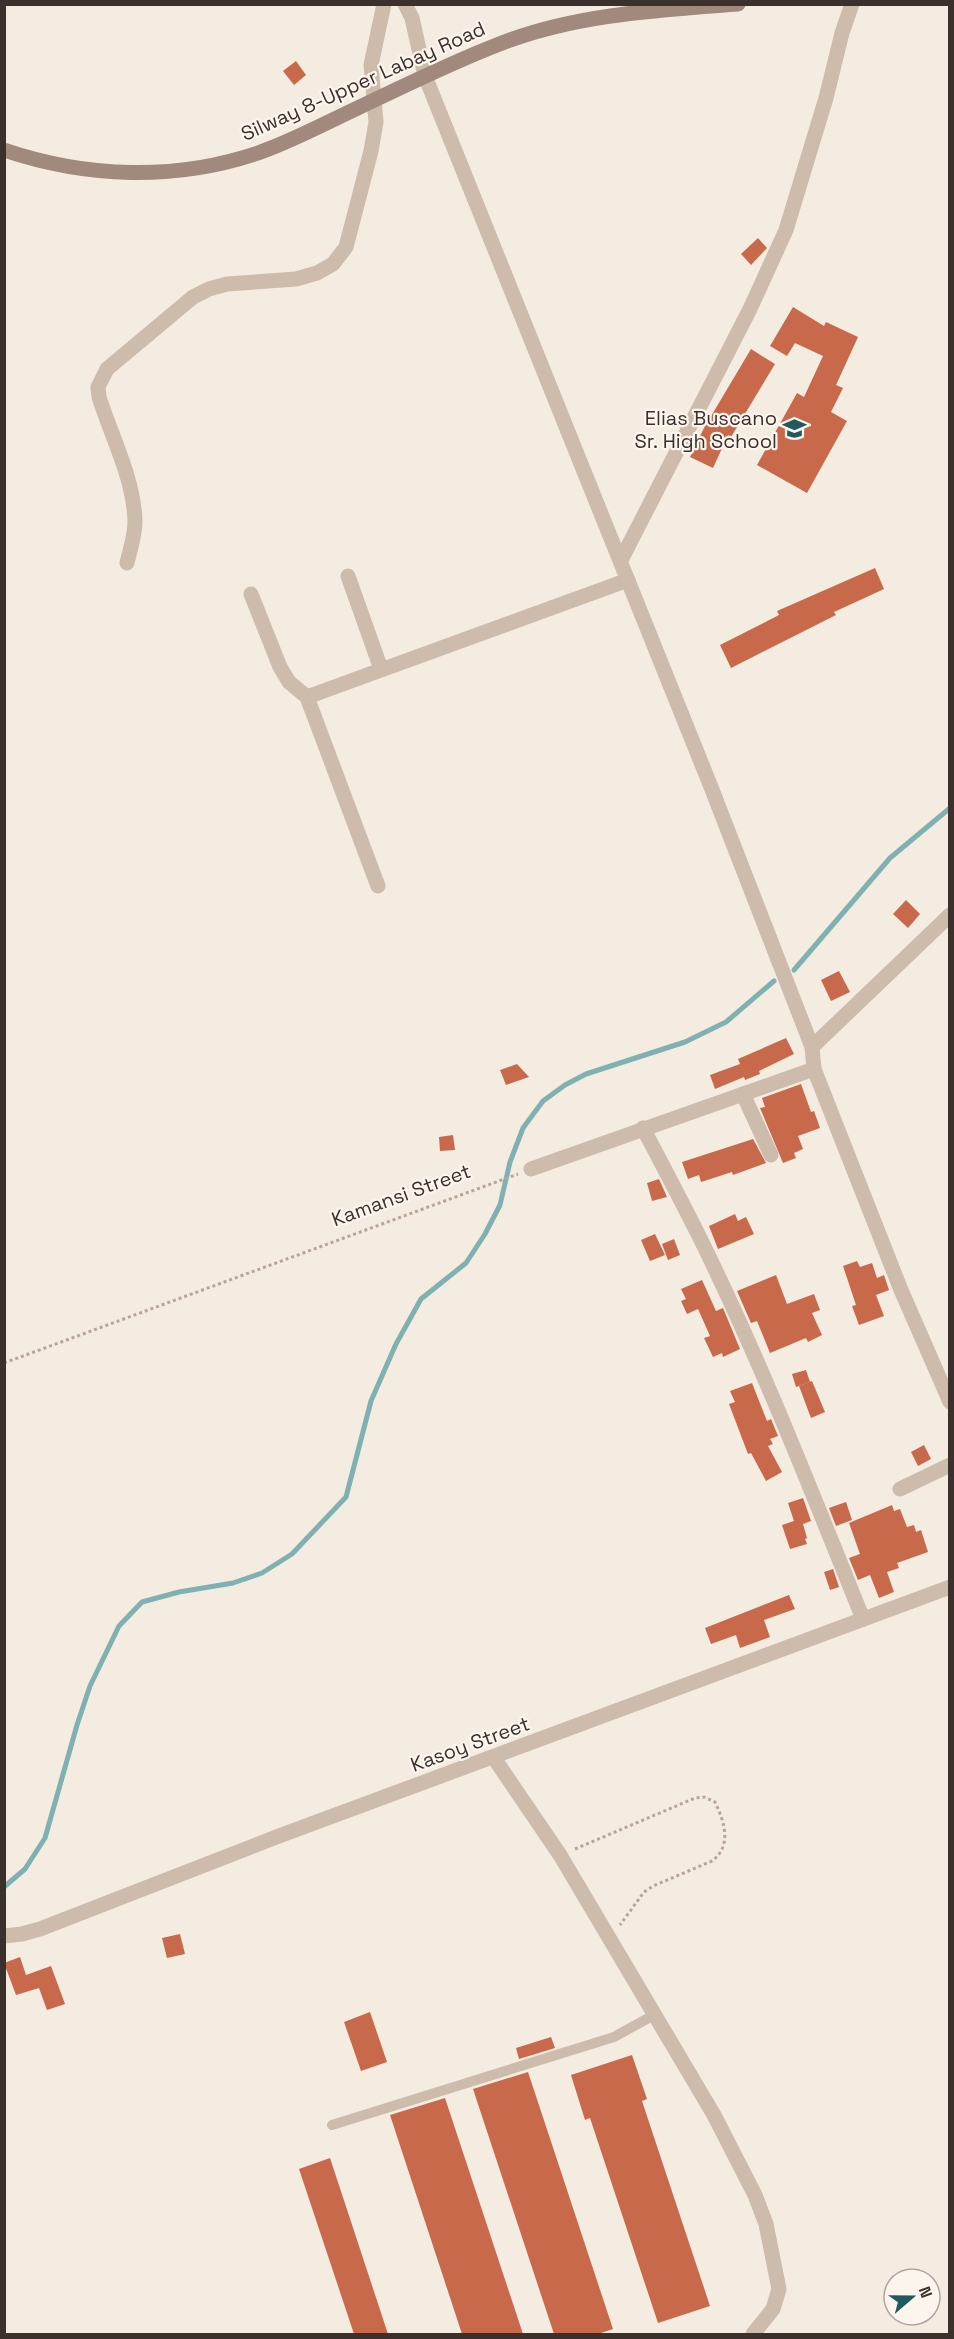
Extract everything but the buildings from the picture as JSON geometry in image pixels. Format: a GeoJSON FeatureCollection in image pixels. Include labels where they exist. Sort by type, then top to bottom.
{"type":"FeatureCollection","features":[{"type":"Feature","properties":{"kind":"main road","name":"Silway 8-Upper Labay Road"},"geometry":{"type":"LineString","coordinates":[[4,150],[60,166],[104,172],[153,174],[192,170],[258,153],[289,141],[425,76],[503,42],[562,25],[621,15],[738,4]]}},
{"type":"Feature","properties":{"kind":"street"},"geometry":{"type":"LineString","coordinates":[[127,563],[135,524],[133,504],[127,477],[99,398],[98,387],[101,378],[116,359],[193,297],[227,284],[296,279],[317,273],[333,264],[346,247],[371,151],[376,122],[371,65],[384,4]]}},
{"type":"Feature","properties":{"kind":"street"},"geometry":{"type":"LineString","coordinates":[[405,4],[412,18],[425,76],[551,393],[621,560],[812,1047],[814,1069],[901,1290],[950,1402]]}},
{"type":"Feature","properties":{"kind":"street"},"geometry":{"type":"LineString","coordinates":[[621,560],[750,309],[786,230],[852,4]]}},
{"type":"Feature","properties":{"kind":"street"},"geometry":{"type":"LineString","coordinates":[[348,576],[381,669]]}},
{"type":"Feature","properties":{"kind":"street"},"geometry":{"type":"LineString","coordinates":[[307,697],[628,580]]}},
{"type":"Feature","properties":{"kind":"street"},"geometry":{"type":"LineString","coordinates":[[251,594],[280,668],[289,682],[307,697],[378,886]]}},
{"type":"Feature","properties":{"kind":"street"},"geometry":{"type":"LineString","coordinates":[[812,1047],[950,915]]}},
{"type":"Feature","properties":{"kind":"street"},"geometry":{"type":"LineString","coordinates":[[531,1169],[814,1069]]}},
{"type":"Feature","properties":{"kind":"street"},"geometry":{"type":"LineString","coordinates":[[743,1094],[771,1155]]}},
{"type":"Feature","properties":{"kind":"street"},"geometry":{"type":"LineString","coordinates":[[644,1128],[699,1235],[739,1321],[784,1424],[863,1619]]}},
{"type":"Feature","properties":{"kind":"street"},"geometry":{"type":"LineString","coordinates":[[900,1489],[950,1465]]}},
{"type":"Feature","properties":{"kind":"street","name":"Kasoy Street"},"geometry":{"type":"LineString","coordinates":[[4,1936],[40,1929],[279,1836],[950,1587]]}},
{"type":"Feature","properties":{"kind":"street"},"geometry":{"type":"LineString","coordinates":[[494,1758],[560,1855],[714,2115],[755,2195],[766,2224],[779,2289],[778,2299],[764,2322],[753,2334]]}},
{"type":"Feature","properties":{"kind":"lane"},"geometry":{"type":"LineString","coordinates":[[332,2125],[614,2037],[654,2015]]}},
{"type":"Feature","properties":{"kind":"path","name":"Kamansi Street"},"geometry":{"type":"LineString","coordinates":[[4,1363],[531,1169]]}},
{"type":"Feature","properties":{"kind":"path"},"geometry":{"type":"LineString","coordinates":[[560,1855],[695,1798],[704,1797],[715,1802],[726,1839],[724,1849],[719,1856],[712,1862],[653,1886],[644,1892],[637,1898],[628,1915],[608,1937]]}},
{"type":"Feature","properties":{"kind":"waterway"},"geometry":{"type":"LineString","coordinates":[[794,970],[890,858],[950,808]]}},
{"type":"Feature","properties":{"kind":"waterway"},"geometry":{"type":"LineString","coordinates":[[4,1887],[25,1869],[45,1838],[90,1686],[119,1626],[142,1602],[179,1592],[233,1583],[262,1573],[292,1554],[346,1497],[371,1401],[396,1344],[421,1299],[466,1263],[485,1234],[500,1205],[510,1162],[523,1128],[543,1101],[565,1085],[586,1074],[685,1042],[726,1022],[774,981]]}},
{"type":"Feature","properties":{"kind":"place","name":"Elias Buscano Sr. High School"},"geometry":{"type":"Point","coordinates":[795,429]}}]}
